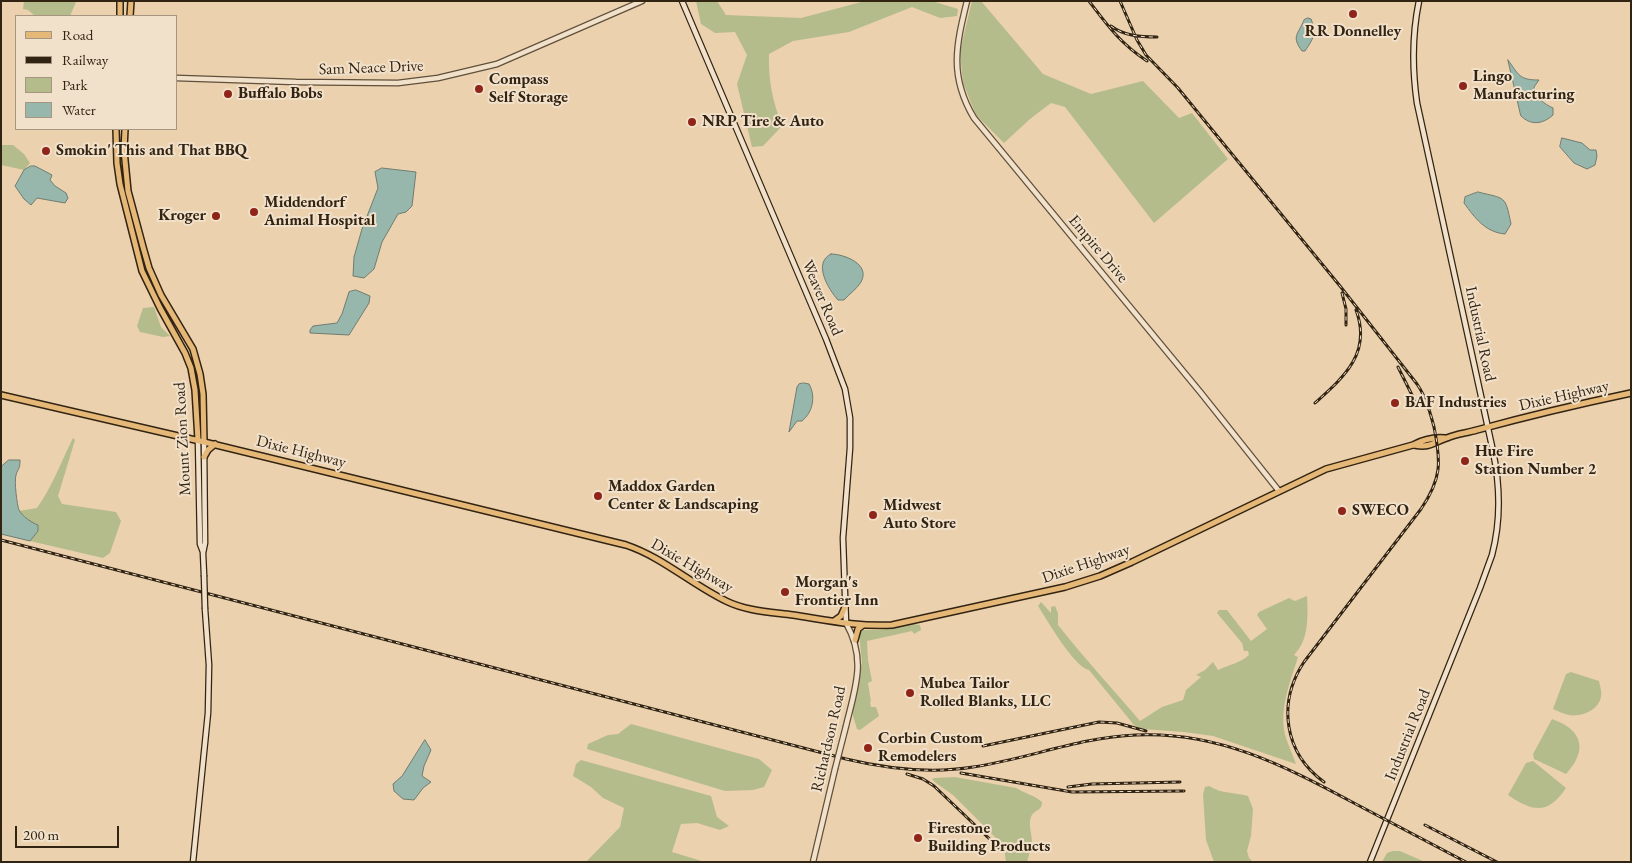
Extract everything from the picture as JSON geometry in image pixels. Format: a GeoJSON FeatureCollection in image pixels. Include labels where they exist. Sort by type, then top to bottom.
{"type":"FeatureCollection","features":[{"type":"Feature","properties":{"kind":"main road"},"geometry":{"type":"LineString","coordinates":[[120,1],[120,15]]}},
{"type":"Feature","properties":{"kind":"main road"},"geometry":{"type":"LineString","coordinates":[[130,15],[131,1]]}},
{"type":"Feature","properties":{"kind":"main road","name":"Sam Neace Drive"},"geometry":{"type":"LineString","coordinates":[[178,78],[398,83],[438,78],[497,64],[642,1]]}},
{"type":"Feature","properties":{"kind":"main road","name":"Weaver Road"},"geometry":{"type":"LineString","coordinates":[[682,1],[826,338],[845,389],[851,434],[842,538],[846,623]]}},
{"type":"Feature","properties":{"kind":"main road","name":"Empire Drive"},"geometry":{"type":"LineString","coordinates":[[968,1],[957,45],[956,65],[963,97],[974,118],[1205,397],[1279,491]]}},
{"type":"Feature","properties":{"kind":"main road","name":"Industrial Road"},"geometry":{"type":"LineString","coordinates":[[1370,862],[1480,588],[1492,555],[1497,525],[1496,465],[1417,103],[1413,72],[1413,44],[1419,1]]}},
{"type":"Feature","properties":{"kind":"main road","name":"Mount Zion Road"},"geometry":{"type":"LineString","coordinates":[[116,130],[120,184],[142,271],[160,308],[186,353],[195,390],[204,457],[205,544],[203,553],[209,672],[208,714],[193,862]]}},
{"type":"Feature","properties":{"kind":"main road","name":"Mount Zion Road"},"geometry":{"type":"LineString","coordinates":[[125,130],[124,150],[127,184],[149,268],[161,295],[186,335],[196,359],[202,386],[200,544],[203,553]]}},
{"type":"Feature","properties":{"kind":"main road","name":"Dixie Highway"},"geometry":{"type":"LineString","coordinates":[[1,394],[215,444],[626,545],[646,553],[717,597],[738,606],[862,625],[892,625],[1057,589],[1085,581],[1154,552],[1326,469],[1413,445],[1423,447],[1437,443],[1445,438],[1552,410],[1631,393]]}},
{"type":"Feature","properties":{"kind":"main road"},"geometry":{"type":"LineString","coordinates":[[204,457],[215,444]]}},
{"type":"Feature","properties":{"kind":"main road"},"geometry":{"type":"LineString","coordinates":[[834,621],[841,616],[845,607]]}},
{"type":"Feature","properties":{"kind":"main road","name":"Richardson Road"},"geometry":{"type":"LineString","coordinates":[[813,862],[846,726],[858,665],[858,651],[846,623]]}},
{"type":"Feature","properties":{"kind":"main road"},"geometry":{"type":"LineString","coordinates":[[854,640],[858,629],[862,625]]}},
{"type":"Feature","properties":{"kind":"green space"},"geometry":{"type":"Polygon","coordinates":[[[24,1],[76,1],[70,15],[34,15],[28,10],[23,9],[24,1]]]}},
{"type":"Feature","properties":{"kind":"green space"},"geometry":{"type":"Polygon","coordinates":[[[696,1],[717,1],[726,15],[801,18],[865,1],[932,1],[958,9],[957,16],[940,18],[912,7],[849,32],[793,41],[769,54],[769,73],[772,91],[782,126],[763,146],[752,147],[737,84],[747,55],[735,32],[715,33],[701,24],[696,1]]]}},
{"type":"Feature","properties":{"kind":"green space"},"geometry":{"type":"Polygon","coordinates":[[[972,1],[981,1],[1043,74],[1091,94],[1143,81],[1179,118],[1192,113],[1228,159],[1154,223],[1065,107],[1051,103],[1004,143],[976,115],[963,83],[960,51],[972,1]]]}},
{"type":"Feature","properties":{"kind":"green space"},"geometry":{"type":"Polygon","coordinates":[[[1,145],[13,145],[24,154],[30,163],[24,170],[1,165],[1,145]]]}},
{"type":"Feature","properties":{"kind":"green space"},"geometry":{"type":"Polygon","coordinates":[[[154,307],[161,327],[170,336],[163,337],[140,332],[137,326],[143,308],[154,307]]]}},
{"type":"Feature","properties":{"kind":"green space"},"geometry":{"type":"Polygon","coordinates":[[[73,438],[75,440],[58,496],[62,504],[116,512],[121,521],[110,553],[103,558],[30,541],[38,531],[19,511],[37,508],[52,483],[73,438]]]}},
{"type":"Feature","properties":{"kind":"green space"},"geometry":{"type":"Polygon","coordinates":[[[1307,596],[1308,612],[1305,635],[1294,655],[1298,657],[1286,697],[1283,718],[1286,738],[1296,764],[1213,736],[1142,729],[1134,725],[1089,670],[1076,661],[1054,632],[1038,606],[1041,602],[1051,613],[1051,607],[1055,606],[1058,613],[1058,625],[1140,721],[1162,707],[1183,700],[1186,690],[1201,677],[1196,675],[1213,662],[1218,670],[1238,662],[1249,655],[1248,651],[1244,651],[1242,643],[1217,613],[1219,610],[1227,610],[1251,641],[1267,629],[1257,615],[1259,612],[1289,598],[1295,601],[1307,596]]]}},
{"type":"Feature","properties":{"kind":"green space"},"geometry":{"type":"Polygon","coordinates":[[[913,624],[920,625],[921,630],[914,634],[912,631],[867,641],[872,681],[868,683],[870,702],[871,707],[876,707],[879,716],[860,730],[857,729],[853,709],[862,662],[859,633],[863,630],[881,630],[913,624]]]}},
{"type":"Feature","properties":{"kind":"green space"},"geometry":{"type":"Polygon","coordinates":[[[1571,672],[1599,681],[1601,697],[1599,702],[1593,709],[1584,714],[1569,715],[1553,709],[1566,674],[1571,672]]]}},
{"type":"Feature","properties":{"kind":"green space"},"geometry":{"type":"Polygon","coordinates":[[[1552,719],[1570,729],[1576,735],[1579,742],[1577,757],[1566,774],[1534,759],[1533,754],[1552,719]]]}},
{"type":"Feature","properties":{"kind":"green space"},"geometry":{"type":"Polygon","coordinates":[[[631,724],[759,759],[772,770],[764,787],[753,790],[725,791],[587,749],[588,744],[608,735],[618,734],[631,724]]]}},
{"type":"Feature","properties":{"kind":"green space"},"geometry":{"type":"Polygon","coordinates":[[[581,760],[711,796],[717,817],[729,826],[720,830],[697,823],[681,824],[672,852],[705,862],[586,862],[620,827],[624,808],[603,798],[591,787],[573,776],[576,764],[581,760]]]}},
{"type":"Feature","properties":{"kind":"green space"},"geometry":{"type":"Polygon","coordinates":[[[1533,761],[1566,788],[1553,803],[1546,807],[1540,808],[1525,805],[1508,795],[1526,763],[1533,761]]]}},
{"type":"Feature","properties":{"kind":"green space"},"geometry":{"type":"Polygon","coordinates":[[[955,777],[1016,788],[1042,802],[1041,807],[1032,814],[1030,820],[1032,842],[1027,862],[1006,862],[1004,848],[1000,842],[953,795],[932,779],[955,777]]]}},
{"type":"Feature","properties":{"kind":"green space"},"geometry":{"type":"Polygon","coordinates":[[[1209,786],[1223,792],[1248,796],[1253,809],[1251,836],[1247,851],[1249,858],[1253,862],[1214,862],[1206,840],[1203,794],[1205,787],[1209,786]]]}},
{"type":"Feature","properties":{"kind":"green space"},"geometry":{"type":"Polygon","coordinates":[[[1400,851],[1425,862],[1382,862],[1387,853],[1400,851]]]}},
{"type":"Feature","properties":{"kind":"water"},"geometry":{"type":"Polygon","coordinates":[[[1311,19],[1313,24],[1313,36],[1305,51],[1302,51],[1296,39],[1304,20],[1311,19]]]}},
{"type":"Feature","properties":{"kind":"water"},"geometry":{"type":"Polygon","coordinates":[[[1508,60],[1523,78],[1539,80],[1534,87],[1536,94],[1540,100],[1553,108],[1553,115],[1537,123],[1521,116],[1508,60]]]}},
{"type":"Feature","properties":{"kind":"water"},"geometry":{"type":"Polygon","coordinates":[[[1562,138],[1582,143],[1590,150],[1596,150],[1595,165],[1587,169],[1574,163],[1560,147],[1562,138]]]}},
{"type":"Feature","properties":{"kind":"water"},"geometry":{"type":"Polygon","coordinates":[[[35,166],[52,175],[50,180],[55,186],[66,193],[68,198],[65,203],[37,198],[31,205],[24,199],[15,186],[24,170],[35,166]]]}},
{"type":"Feature","properties":{"kind":"water"},"geometry":{"type":"Polygon","coordinates":[[[382,168],[416,172],[412,206],[406,212],[398,214],[382,242],[374,269],[364,278],[353,276],[354,257],[362,229],[378,188],[375,172],[382,168]]]}},
{"type":"Feature","properties":{"kind":"water"},"geometry":{"type":"Polygon","coordinates":[[[1478,192],[1499,198],[1505,203],[1511,224],[1505,234],[1486,227],[1464,203],[1465,197],[1478,192]]]}},
{"type":"Feature","properties":{"kind":"water"},"geometry":{"type":"Polygon","coordinates":[[[831,254],[855,261],[862,270],[861,282],[844,300],[838,300],[830,290],[822,270],[825,258],[831,254]]]}},
{"type":"Feature","properties":{"kind":"water"},"geometry":{"type":"Polygon","coordinates":[[[356,290],[370,296],[369,303],[349,335],[310,333],[313,326],[337,323],[349,292],[356,290]]]}},
{"type":"Feature","properties":{"kind":"water"},"geometry":{"type":"Polygon","coordinates":[[[799,384],[809,384],[811,389],[813,399],[811,409],[806,417],[802,421],[797,421],[789,432],[797,387],[799,384]]]}},
{"type":"Feature","properties":{"kind":"water"},"geometry":{"type":"Polygon","coordinates":[[[9,460],[20,460],[15,482],[19,510],[27,519],[38,525],[38,531],[30,541],[1,534],[1,467],[9,460]]]}},
{"type":"Feature","properties":{"kind":"water"},"geometry":{"type":"Polygon","coordinates":[[[425,740],[431,750],[422,776],[431,782],[423,788],[414,800],[403,799],[394,791],[393,784],[402,776],[425,740]]]}},
{"type":"Feature","properties":{"kind":"railway"},"geometry":{"type":"LineString","coordinates":[[1089,1],[1122,41],[1147,61]]}},
{"type":"Feature","properties":{"kind":"railway"},"geometry":{"type":"LineString","coordinates":[[1120,1],[1137,40],[1146,55],[1178,88],[1340,286],[1417,384],[1425,399],[1434,427],[1438,450],[1438,469],[1428,498],[1304,662],[1295,678],[1290,694],[1288,710],[1293,742],[1300,757],[1324,782]]}},
{"type":"Feature","properties":{"kind":"railway"},"geometry":{"type":"LineString","coordinates":[[1111,26],[1127,34],[1157,37]]}},
{"type":"Feature","properties":{"kind":"railway"},"geometry":{"type":"LineString","coordinates":[[1342,293],[1346,309],[1346,325]]}},
{"type":"Feature","properties":{"kind":"railway"},"geometry":{"type":"LineString","coordinates":[[1315,403],[1336,384],[1352,363],[1358,351],[1360,325],[1356,310]]}},
{"type":"Feature","properties":{"kind":"railway"},"geometry":{"type":"LineString","coordinates":[[1398,367],[1418,407]]}},
{"type":"Feature","properties":{"kind":"railway"},"geometry":{"type":"LineString","coordinates":[[1,540],[846,759],[878,765],[925,770],[957,769],[1014,759],[1095,740],[1136,735],[1166,735],[1222,745],[1249,753],[1301,775],[1466,862]]}},
{"type":"Feature","properties":{"kind":"railway"},"geometry":{"type":"LineString","coordinates":[[983,746],[1099,722],[1117,723],[1146,731]]}},
{"type":"Feature","properties":{"kind":"railway"},"geometry":{"type":"LineString","coordinates":[[961,773],[1072,792],[1184,791]]}},
{"type":"Feature","properties":{"kind":"railway"},"geometry":{"type":"LineString","coordinates":[[907,774],[923,779],[934,786],[999,848]]}},
{"type":"Feature","properties":{"kind":"railway"},"geometry":{"type":"LineString","coordinates":[[1068,787],[1092,784],[1180,782]]}},
{"type":"Feature","properties":{"kind":"railway"},"geometry":{"type":"LineString","coordinates":[[1425,825],[1497,862]]}},
{"type":"Feature","properties":{"kind":"place","name":"RR Donnelley"},"geometry":{"type":"Point","coordinates":[1353,14]}},
{"type":"Feature","properties":{"kind":"place","name":"Lingo Manufacturing"},"geometry":{"type":"Point","coordinates":[1463,86]}},
{"type":"Feature","properties":{"kind":"place","name":"Compass Self Storage"},"geometry":{"type":"Point","coordinates":[479,89]}},
{"type":"Feature","properties":{"kind":"place","name":"Buffalo Bobs"},"geometry":{"type":"Point","coordinates":[228,94]}},
{"type":"Feature","properties":{"kind":"place","name":"NRP Tire & Auto"},"geometry":{"type":"Point","coordinates":[692,122]}},
{"type":"Feature","properties":{"kind":"place","name":"Smokin' This and That BBQ"},"geometry":{"type":"Point","coordinates":[46,151]}},
{"type":"Feature","properties":{"kind":"place","name":"Middendorf Animal Hospital"},"geometry":{"type":"Point","coordinates":[254,212]}},
{"type":"Feature","properties":{"kind":"place","name":"Kroger"},"geometry":{"type":"Point","coordinates":[216,216]}},
{"type":"Feature","properties":{"kind":"place","name":"BAF Industries"},"geometry":{"type":"Point","coordinates":[1395,403]}},
{"type":"Feature","properties":{"kind":"place","name":"Hue Fire Station Number 2"},"geometry":{"type":"Point","coordinates":[1465,461]}},
{"type":"Feature","properties":{"kind":"place","name":"Maddox Garden Center & Landscaping"},"geometry":{"type":"Point","coordinates":[598,496]}},
{"type":"Feature","properties":{"kind":"place","name":"SWECO"},"geometry":{"type":"Point","coordinates":[1342,511]}},
{"type":"Feature","properties":{"kind":"place","name":"Midwest Auto Store"},"geometry":{"type":"Point","coordinates":[873,515]}},
{"type":"Feature","properties":{"kind":"place","name":"Morgan's Frontier Inn"},"geometry":{"type":"Point","coordinates":[785,592]}},
{"type":"Feature","properties":{"kind":"place","name":"Mubea Tailor Rolled Blanks, LLC"},"geometry":{"type":"Point","coordinates":[910,693]}},
{"type":"Feature","properties":{"kind":"place","name":"Corbin Custom Remodelers"},"geometry":{"type":"Point","coordinates":[868,748]}},
{"type":"Feature","properties":{"kind":"place","name":"Firestone Building Products"},"geometry":{"type":"Point","coordinates":[918,838]}}]}
